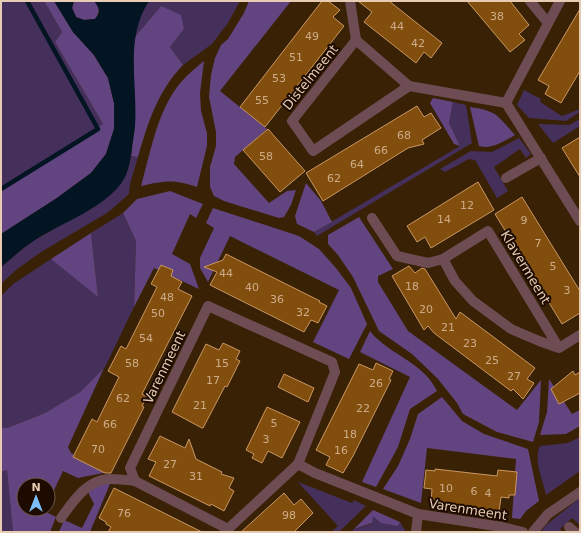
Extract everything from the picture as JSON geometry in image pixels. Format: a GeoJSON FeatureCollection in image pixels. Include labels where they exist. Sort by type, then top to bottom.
{"type":"FeatureCollection","features":[{"type":"Feature","properties":{"kind":"street"},"geometry":{"type":"LineString","coordinates":[[350,1],[356,40]]}},
{"type":"Feature","properties":{"kind":"street"},"geometry":{"type":"LineString","coordinates":[[530,1],[548,23]]}},
{"type":"Feature","properties":{"kind":"street"},"geometry":{"type":"LineString","coordinates":[[506,103],[560,1]]}},
{"type":"Feature","properties":{"kind":"street","name":"Distelmeent"},"geometry":{"type":"LineString","coordinates":[[356,40],[409,86],[313,151],[292,121],[356,40]]}},
{"type":"Feature","properties":{"kind":"street"},"geometry":{"type":"LineString","coordinates":[[409,86],[506,103],[580,221]]}},
{"type":"Feature","properties":{"kind":"street"},"geometry":{"type":"LineString","coordinates":[[506,178],[541,158]]}},
{"type":"Feature","properties":{"kind":"street"},"geometry":{"type":"LineString","coordinates":[[372,218],[397,256],[428,263],[443,258],[455,280],[474,301],[511,329],[559,348],[580,335]]}},
{"type":"Feature","properties":{"kind":"street","name":"Klavermeent"},"geometry":{"type":"LineString","coordinates":[[443,258],[488,231],[559,348]]}},
{"type":"Feature","properties":{"kind":"street","name":"Varenmeent"},"geometry":{"type":"LineString","coordinates":[[208,306],[332,362],[335,372],[298,464],[228,529],[135,481],[130,468],[208,306]]}},
{"type":"Feature","properties":{"kind":"street","name":"Varenmeent"},"geometry":{"type":"LineString","coordinates":[[298,464],[315,473],[418,514],[502,527],[523,532]]}},
{"type":"Feature","properties":{"kind":"street"},"geometry":{"type":"LineString","coordinates":[[61,518],[73,501],[89,485],[108,479],[135,481]]}},
{"type":"Feature","properties":{"kind":"street"},"geometry":{"type":"LineString","coordinates":[[533,532],[548,514],[580,492]]}},
{"type":"Feature","properties":{"kind":"street"},"geometry":{"type":"LineString","coordinates":[[416,532],[418,514]]}},
{"type":"Feature","properties":{"kind":"shaded area"},"geometry":{"type":"Polygon","coordinates":[[[1,1],[44,1],[62,32],[55,42],[103,124],[1,188],[1,1]]]}},
{"type":"Feature","properties":{"kind":"shaded area"},"geometry":{"type":"Polygon","coordinates":[[[44,1],[54,1],[73,32],[94,55],[108,78],[114,103],[114,129],[106,154],[91,173],[57,198],[1,234],[1,188],[103,124],[55,42],[62,32],[44,1]]]}},
{"type":"Feature","properties":{"kind":"shaded area"},"geometry":{"type":"Polygon","coordinates":[[[74,1],[94,1],[99,10],[95,19],[84,20],[76,17],[72,8],[74,1]]]}},
{"type":"Feature","properties":{"kind":"shaded area"},"geometry":{"type":"Polygon","coordinates":[[[149,1],[240,1],[228,23],[212,44],[183,65],[170,47],[184,29],[161,6],[135,37],[140,18],[149,1]]]}},
{"type":"Feature","properties":{"kind":"shaded area"},"geometry":{"type":"Polygon","coordinates":[[[249,1],[291,1],[220,91],[267,129],[235,157],[234,164],[269,203],[287,191],[296,190],[291,205],[284,217],[279,218],[224,201],[214,196],[210,187],[210,167],[216,146],[216,132],[209,97],[211,75],[215,58],[221,45],[228,39],[244,13],[249,1]]]}},
{"type":"Feature","properties":{"kind":"shaded area"},"geometry":{"type":"Polygon","coordinates":[[[161,6],[181,15],[184,29],[170,47],[183,65],[166,86],[154,108],[138,157],[131,156],[135,125],[133,48],[135,37],[161,6]]]}},
{"type":"Feature","properties":{"kind":"shaded area"},"geometry":{"type":"Polygon","coordinates":[[[204,61],[200,93],[201,111],[207,133],[207,146],[197,187],[175,182],[141,186],[154,136],[168,101],[181,82],[204,61]]]}},
{"type":"Feature","properties":{"kind":"shaded area"},"geometry":{"type":"Polygon","coordinates":[[[524,90],[541,99],[540,102],[562,116],[580,109],[580,112],[566,121],[529,118],[517,105],[524,90]]]}},
{"type":"Feature","properties":{"kind":"shaded area"},"geometry":{"type":"Polygon","coordinates":[[[433,98],[453,102],[449,123],[460,146],[454,144],[430,103],[433,98]]]}},
{"type":"Feature","properties":{"kind":"shaded area"},"geometry":{"type":"Polygon","coordinates":[[[453,102],[466,105],[472,143],[317,236],[314,232],[460,146],[449,123],[453,102]]]}},
{"type":"Feature","properties":{"kind":"shaded area"},"geometry":{"type":"Polygon","coordinates":[[[470,107],[486,110],[496,115],[515,135],[493,146],[479,146],[470,107]]]}},
{"type":"Feature","properties":{"kind":"shaded area"},"geometry":{"type":"Polygon","coordinates":[[[580,119],[580,126],[553,143],[538,124],[569,125],[580,119]]]}},
{"type":"Feature","properties":{"kind":"shaded area"},"geometry":{"type":"Polygon","coordinates":[[[519,138],[531,154],[526,158],[520,149],[494,167],[508,191],[497,198],[475,160],[469,159],[445,172],[440,169],[471,151],[492,152],[519,138]]]}},
{"type":"Feature","properties":{"kind":"shaded area"},"geometry":{"type":"Polygon","coordinates":[[[131,156],[138,157],[130,184],[129,194],[107,213],[41,252],[16,270],[1,284],[1,267],[31,242],[98,204],[131,156]]]}},
{"type":"Feature","properties":{"kind":"shaded area"},"geometry":{"type":"Polygon","coordinates":[[[306,183],[321,201],[332,222],[314,232],[297,224],[295,216],[306,183]]]}},
{"type":"Feature","properties":{"kind":"shaded area"},"geometry":{"type":"Polygon","coordinates":[[[170,191],[203,204],[196,218],[190,214],[172,254],[190,264],[199,289],[154,268],[134,307],[136,241],[123,213],[137,199],[170,191]]]}},
{"type":"Feature","properties":{"kind":"shaded area"},"geometry":{"type":"Polygon","coordinates":[[[213,208],[299,236],[319,249],[351,288],[367,324],[349,359],[313,342],[339,290],[230,236],[208,282],[200,268],[200,258],[214,228],[206,223],[213,208]]]}},
{"type":"Feature","properties":{"kind":"shaded area"},"geometry":{"type":"Polygon","coordinates":[[[123,213],[136,241],[134,307],[105,367],[80,392],[45,413],[7,428],[1,428],[1,296],[13,284],[51,259],[98,296],[91,233],[123,213]]]}},
{"type":"Feature","properties":{"kind":"shaded area"},"geometry":{"type":"Polygon","coordinates":[[[359,217],[393,269],[378,276],[378,282],[408,331],[517,410],[541,380],[539,422],[533,442],[497,432],[463,414],[457,403],[438,379],[412,354],[379,331],[353,277],[338,255],[328,244],[328,235],[359,217]]]}},
{"type":"Feature","properties":{"kind":"shaded area"},"geometry":{"type":"Polygon","coordinates":[[[91,233],[98,297],[51,259],[91,233]]]}},
{"type":"Feature","properties":{"kind":"shaded area"},"geometry":{"type":"Polygon","coordinates":[[[370,331],[388,348],[426,375],[437,391],[410,409],[398,447],[376,487],[362,482],[410,377],[360,352],[370,331]]]}},
{"type":"Feature","properties":{"kind":"shaded area"},"geometry":{"type":"Polygon","coordinates":[[[104,368],[68,447],[71,453],[108,472],[78,478],[63,471],[56,486],[56,477],[16,477],[16,517],[56,517],[50,532],[13,532],[7,470],[1,472],[1,428],[7,428],[45,413],[80,392],[104,368]]]}},
{"type":"Feature","properties":{"kind":"shaded area"},"geometry":{"type":"Polygon","coordinates":[[[549,379],[572,414],[580,410],[580,426],[566,434],[540,435],[547,412],[549,379]]]}},
{"type":"Feature","properties":{"kind":"shaded area"},"geometry":{"type":"Polygon","coordinates":[[[442,397],[462,421],[484,434],[528,449],[539,501],[526,511],[520,519],[512,518],[516,459],[427,448],[421,503],[383,489],[398,466],[410,439],[418,414],[442,397]]]}},
{"type":"Feature","properties":{"kind":"shaded area"},"geometry":{"type":"Polygon","coordinates":[[[580,437],[580,471],[546,495],[538,464],[538,452],[540,446],[568,443],[580,437]]]}},
{"type":"Feature","properties":{"kind":"shaded area"},"geometry":{"type":"Polygon","coordinates":[[[7,470],[13,532],[1,532],[1,472],[7,470]]]}},
{"type":"Feature","properties":{"kind":"shaded area"},"geometry":{"type":"Polygon","coordinates":[[[112,479],[90,532],[59,532],[64,520],[82,528],[94,504],[86,488],[112,479]]]}},
{"type":"Feature","properties":{"kind":"shaded area"},"geometry":{"type":"Polygon","coordinates":[[[298,482],[352,503],[354,500],[366,506],[339,532],[331,532],[338,526],[298,482]]]}},
{"type":"Feature","properties":{"kind":"shaded area"},"geometry":{"type":"Polygon","coordinates":[[[580,498],[579,524],[572,518],[560,529],[563,532],[541,532],[546,525],[580,498]]]}},
{"type":"Feature","properties":{"kind":"shaded area"},"geometry":{"type":"Polygon","coordinates":[[[373,510],[400,522],[398,526],[381,523],[373,516],[372,523],[354,529],[373,510]]]}},
{"type":"Feature","properties":{"kind":"shaded area"},"geometry":{"type":"Polygon","coordinates":[[[373,515],[398,526],[400,522],[406,532],[351,532],[354,529],[371,524],[373,515]]]}},
{"type":"Feature","properties":{"kind":"water"},"geometry":{"type":"Polygon","coordinates":[[[54,1],[74,1],[72,8],[76,17],[84,20],[95,19],[98,14],[99,8],[94,1],[149,1],[141,16],[134,46],[135,126],[130,159],[124,179],[116,190],[106,199],[81,215],[32,242],[1,267],[1,234],[57,198],[91,173],[106,154],[114,129],[114,103],[108,78],[94,55],[73,32],[54,1]]]}},
{"type":"Feature","properties":{"kind":"building"},"geometry":{"type":"Polygon","coordinates":[[[322,1],[328,1],[340,10],[333,17],[344,26],[265,127],[240,107],[322,1]]]}},
{"type":"Feature","properties":{"kind":"building"},"geometry":{"type":"Polygon","coordinates":[[[358,1],[389,1],[442,43],[431,58],[424,52],[416,63],[364,22],[372,12],[358,1]]]}},
{"type":"Feature","properties":{"kind":"building"},"geometry":{"type":"Polygon","coordinates":[[[467,1],[510,1],[529,25],[519,34],[525,40],[510,52],[467,1]]]}},
{"type":"Feature","properties":{"kind":"building"},"geometry":{"type":"Polygon","coordinates":[[[580,9],[580,71],[561,103],[545,94],[549,86],[538,80],[580,9]]]}},
{"type":"Feature","properties":{"kind":"building"},"geometry":{"type":"Polygon","coordinates":[[[417,106],[424,117],[431,113],[441,128],[422,140],[424,144],[408,148],[323,201],[306,173],[417,106]]]}},
{"type":"Feature","properties":{"kind":"building"},"geometry":{"type":"Polygon","coordinates":[[[268,129],[305,171],[280,192],[243,150],[268,129]]]}},
{"type":"Feature","properties":{"kind":"building"},"geometry":{"type":"Polygon","coordinates":[[[580,137],[580,177],[562,148],[580,137]]]}},
{"type":"Feature","properties":{"kind":"building"},"geometry":{"type":"Polygon","coordinates":[[[478,182],[494,210],[431,248],[425,237],[417,242],[407,226],[478,182]]]}},
{"type":"Feature","properties":{"kind":"building"},"geometry":{"type":"Polygon","coordinates":[[[522,197],[580,291],[580,313],[562,324],[495,214],[522,197]]]}},
{"type":"Feature","properties":{"kind":"building"},"geometry":{"type":"Polygon","coordinates":[[[226,254],[320,301],[319,302],[327,306],[318,323],[311,320],[304,332],[210,285],[217,272],[204,267],[223,260],[226,254]]]}},
{"type":"Feature","properties":{"kind":"building"},"geometry":{"type":"Polygon","coordinates":[[[161,265],[173,270],[171,276],[182,282],[178,289],[192,296],[142,394],[147,397],[142,406],[144,407],[111,473],[105,473],[73,457],[92,419],[97,422],[119,377],[108,371],[121,346],[126,349],[157,287],[151,284],[161,265]]]}},
{"type":"Feature","properties":{"kind":"building"},"geometry":{"type":"Polygon","coordinates":[[[409,266],[415,273],[422,268],[425,269],[456,319],[460,312],[535,368],[527,379],[534,383],[523,399],[513,389],[511,391],[434,333],[428,326],[424,330],[392,276],[409,266]]]}},
{"type":"Feature","properties":{"kind":"building"},"geometry":{"type":"Polygon","coordinates":[[[223,343],[240,351],[236,359],[240,361],[227,387],[225,386],[202,428],[172,412],[206,344],[219,350],[223,343]]]}},
{"type":"Feature","properties":{"kind":"building"},"geometry":{"type":"Polygon","coordinates":[[[376,363],[393,371],[389,379],[391,380],[343,473],[326,465],[330,457],[316,450],[359,364],[373,370],[376,363]]]}},
{"type":"Feature","properties":{"kind":"building"},"geometry":{"type":"Polygon","coordinates":[[[573,371],[575,375],[580,372],[580,393],[559,404],[551,389],[573,371]]]}},
{"type":"Feature","properties":{"kind":"building"},"geometry":{"type":"Polygon","coordinates":[[[284,374],[314,388],[308,402],[278,387],[284,374]]]}},
{"type":"Feature","properties":{"kind":"building"},"geometry":{"type":"Polygon","coordinates":[[[267,407],[300,422],[282,458],[268,451],[262,463],[252,458],[254,454],[246,450],[267,407]]]}},
{"type":"Feature","properties":{"kind":"building"},"geometry":{"type":"Polygon","coordinates":[[[160,436],[185,448],[189,439],[196,459],[222,472],[221,474],[234,478],[229,488],[234,491],[224,511],[211,504],[210,506],[149,476],[156,462],[148,459],[160,436]]]}},
{"type":"Feature","properties":{"kind":"building"},"geometry":{"type":"Polygon","coordinates":[[[435,469],[497,476],[498,470],[517,472],[515,495],[509,495],[509,498],[501,497],[499,512],[431,504],[432,489],[424,488],[426,470],[435,471],[435,469]]]}},
{"type":"Feature","properties":{"kind":"building"},"geometry":{"type":"Polygon","coordinates":[[[114,488],[202,532],[108,532],[111,527],[99,518],[114,488]]]}},
{"type":"Feature","properties":{"kind":"building"},"geometry":{"type":"Polygon","coordinates":[[[284,493],[294,505],[301,499],[313,513],[294,532],[241,532],[284,493]]]}},
{"type":"Feature","properties":{"kind":"waterway"},"geometry":{"type":"LineString","coordinates":[[1,189],[98,129],[27,1]]}}]}
